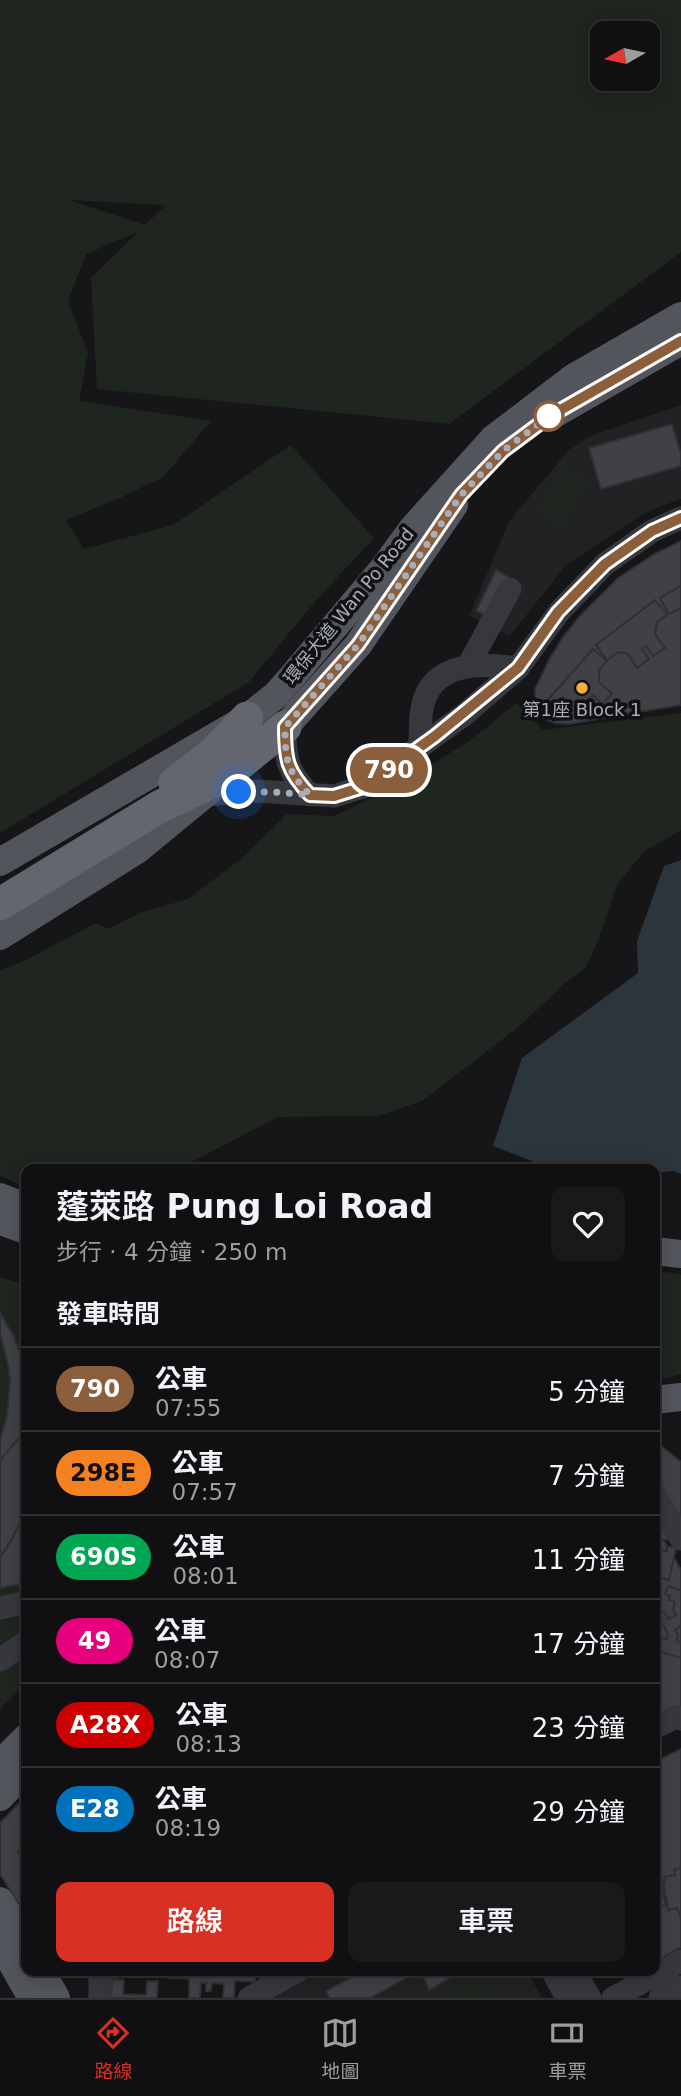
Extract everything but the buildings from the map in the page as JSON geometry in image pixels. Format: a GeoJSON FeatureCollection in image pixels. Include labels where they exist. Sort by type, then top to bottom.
{"type":"FeatureCollection","features":[{"type":"Feature","properties":{"kind":"highway","name":"環保大道 Wan Po Road"},"geometry":{"type":"LineString","coordinates":[[0,904],[196,768],[247,718]]}},
{"type":"Feature","properties":{"kind":"highway","name":"環保大道 Wan Po Road"},"geometry":{"type":"LineString","coordinates":[[0,890],[159,807],[215,785],[285,727]]}},
{"type":"Feature","properties":{"kind":"main road","name":"環保大道 Wan Po Road"},"geometry":{"type":"LineString","coordinates":[[0,862],[247,718],[276,695],[383,569],[413,528],[493,439],[573,378],[681,316]]}},
{"type":"Feature","properties":{"kind":"main road","name":"環保大道 Wan Po Road"},"geometry":{"type":"LineString","coordinates":[[285,727],[358,645],[461,495],[503,451],[550,416],[681,341]]}},
{"type":"Feature","properties":{"kind":"main road","name":"環保大道 Wan Po Road"},"geometry":{"type":"LineString","coordinates":[[0,936],[111,868],[215,785]]}},
{"type":"Feature","properties":{"kind":"main road"},"geometry":{"type":"LineString","coordinates":[[0,1197],[21,1205]]}},
{"type":"Feature","properties":{"kind":"main road"},"geometry":{"type":"LineString","coordinates":[[0,1220],[21,1228]]}},
{"type":"Feature","properties":{"kind":"main road"},"geometry":{"type":"LineString","coordinates":[[660,1252],[681,1254]]}},
{"type":"Feature","properties":{"kind":"main road"},"geometry":{"type":"LineString","coordinates":[[0,1764],[21,1743]]}},
{"type":"Feature","properties":{"kind":"main road"},"geometry":{"type":"LineString","coordinates":[[0,1797],[21,1775]]}},
{"type":"Feature","properties":{"kind":"main road"},"geometry":{"type":"LineString","coordinates":[[0,1901],[21,1937]]}},
{"type":"Feature","properties":{"kind":"main road"},"geometry":{"type":"LineString","coordinates":[[0,1941],[32,1998]]}},
{"type":"Feature","properties":{"kind":"main road"},"geometry":{"type":"LineString","coordinates":[[43,1976],[56,1998]]}},
{"type":"Feature","properties":{"kind":"street"},"geometry":{"type":"LineString","coordinates":[[215,785],[310,795],[334,796],[355,791],[420,747],[518,668],[558,612],[589,578],[635,541],[675,521]]}},
{"type":"Feature","properties":{"kind":"street"},"geometry":{"type":"LineString","coordinates":[[468,666],[510,589]]}},
{"type":"Feature","properties":{"kind":"street"},"geometry":{"type":"LineString","coordinates":[[420,747],[422,708],[426,695],[436,681],[468,666],[491,664],[518,668]]}},
{"type":"Feature","properties":{"kind":"street"},"geometry":{"type":"LineString","coordinates":[[285,727],[286,753],[291,773],[310,795]]}},
{"type":"Feature","properties":{"kind":"street"},"geometry":{"type":"LineString","coordinates":[[660,1503],[681,1539]]}},
{"type":"Feature","properties":{"kind":"street"},"geometry":{"type":"LineString","coordinates":[[0,1608],[21,1603]]}},
{"type":"Feature","properties":{"kind":"street"},"geometry":{"type":"LineString","coordinates":[[0,1660],[21,1645]]}},
{"type":"Feature","properties":{"kind":"street"},"geometry":{"type":"LineString","coordinates":[[660,1725],[676,1717],[681,1719]]}},
{"type":"Feature","properties":{"kind":"street"},"geometry":{"type":"LineString","coordinates":[[660,1741],[681,1730]]}},
{"type":"Feature","properties":{"kind":"street"},"geometry":{"type":"LineString","coordinates":[[660,1972],[681,1961]]}},
{"type":"Feature","properties":{"kind":"street"},"geometry":{"type":"LineString","coordinates":[[100,1976],[100,1998]]}},
{"type":"Feature","properties":{"kind":"street"},"geometry":{"type":"LineString","coordinates":[[249,1998],[288,1976]]}},
{"type":"Feature","properties":{"kind":"street"},"geometry":{"type":"LineString","coordinates":[[555,1976],[567,1998]]}},
{"type":"Feature","properties":{"kind":"street"},"geometry":{"type":"LineString","coordinates":[[577,1976],[590,1998]]}},
{"type":"Feature","properties":{"kind":"street"},"geometry":{"type":"LineString","coordinates":[[613,1998],[653,1976]]}},
{"type":"Feature","properties":{"kind":"street"},"geometry":{"type":"LineString","coordinates":[[660,1998],[681,1987]]}},
{"type":"Feature","properties":{"kind":"shaded area"},"geometry":{"type":"Polygon","coordinates":[[[0,0],[681,0],[681,252],[449,424],[97,389],[91,278],[138,232],[86,254],[68,301],[88,353],[79,401],[211,421],[163,477],[66,520],[84,549],[173,525],[291,445],[374,538],[313,604],[249,682],[0,833],[0,0]],[[69,200],[145,225],[165,205],[69,200]]]}},
{"type":"Feature","properties":{"kind":"shaded area"},"geometry":{"type":"Polygon","coordinates":[[[681,405],[681,499],[648,511],[565,566],[510,636],[469,616],[510,520],[569,450],[588,437],[681,405]]]}},
{"type":"Feature","properties":{"kind":"shaded area"},"geometry":{"type":"Polygon","coordinates":[[[563,464],[590,482],[562,528],[534,511],[563,464]]]}},
{"type":"Feature","properties":{"kind":"shaded area"},"geometry":{"type":"Polygon","coordinates":[[[517,703],[543,730],[681,713],[681,830],[645,851],[618,883],[586,967],[521,1025],[422,1101],[378,1116],[278,1117],[188,1164],[21,1164],[21,1184],[0,1175],[0,970],[22,962],[96,923],[108,929],[140,913],[188,899],[241,859],[287,814],[334,816],[400,784],[468,742],[517,703]]]}},
{"type":"Feature","properties":{"kind":"shaded area"},"geometry":{"type":"Polygon","coordinates":[[[681,860],[681,1174],[673,1171],[660,1172],[660,1164],[540,1164],[493,1146],[522,1058],[638,973],[637,941],[664,866],[681,860]]]}},
{"type":"Feature","properties":{"kind":"shaded area"},"geometry":{"type":"Polygon","coordinates":[[[660,1273],[681,1275],[681,1374],[667,1378],[660,1377],[660,1273]]]}},
{"type":"Feature","properties":{"kind":"shaded area"},"geometry":{"type":"Polygon","coordinates":[[[0,1277],[21,1283],[21,1688],[0,1709],[0,1277]]]}},
{"type":"Feature","properties":{"kind":"shaded area"},"geometry":{"type":"Polygon","coordinates":[[[304,1976],[530,1976],[541,1996],[540,1998],[265,1998],[304,1976]]]}},
{"type":"Feature","properties":{"kind":"shaded area"},"geometry":{"type":"Polygon","coordinates":[[[475,1976],[484,1976],[496,1998],[458,1998],[453,1988],[475,1976]]]}},
{"type":"Feature","properties":{"kind":"bus line","name":"790"},"geometry":{"type":"LineString","coordinates":[[681,341],[550,416],[503,451],[461,495],[358,645],[285,727],[288,764],[296,782],[310,795],[321,796],[345,794],[366,786],[500,685],[529,656],[558,612],[605,564],[635,541],[681,518]]}},
{"type":"Feature","properties":{"kind":"place","name":"第1座 Block 1"},"geometry":{"type":"Point","coordinates":[582,688]}},
{"type":"Feature","properties":{"kind":"route"},"geometry":{"type":"LineString","coordinates":[[239,792],[310,795],[291,773],[286,753],[285,727],[358,645],[461,495],[503,451],[549,416]]}}]}
